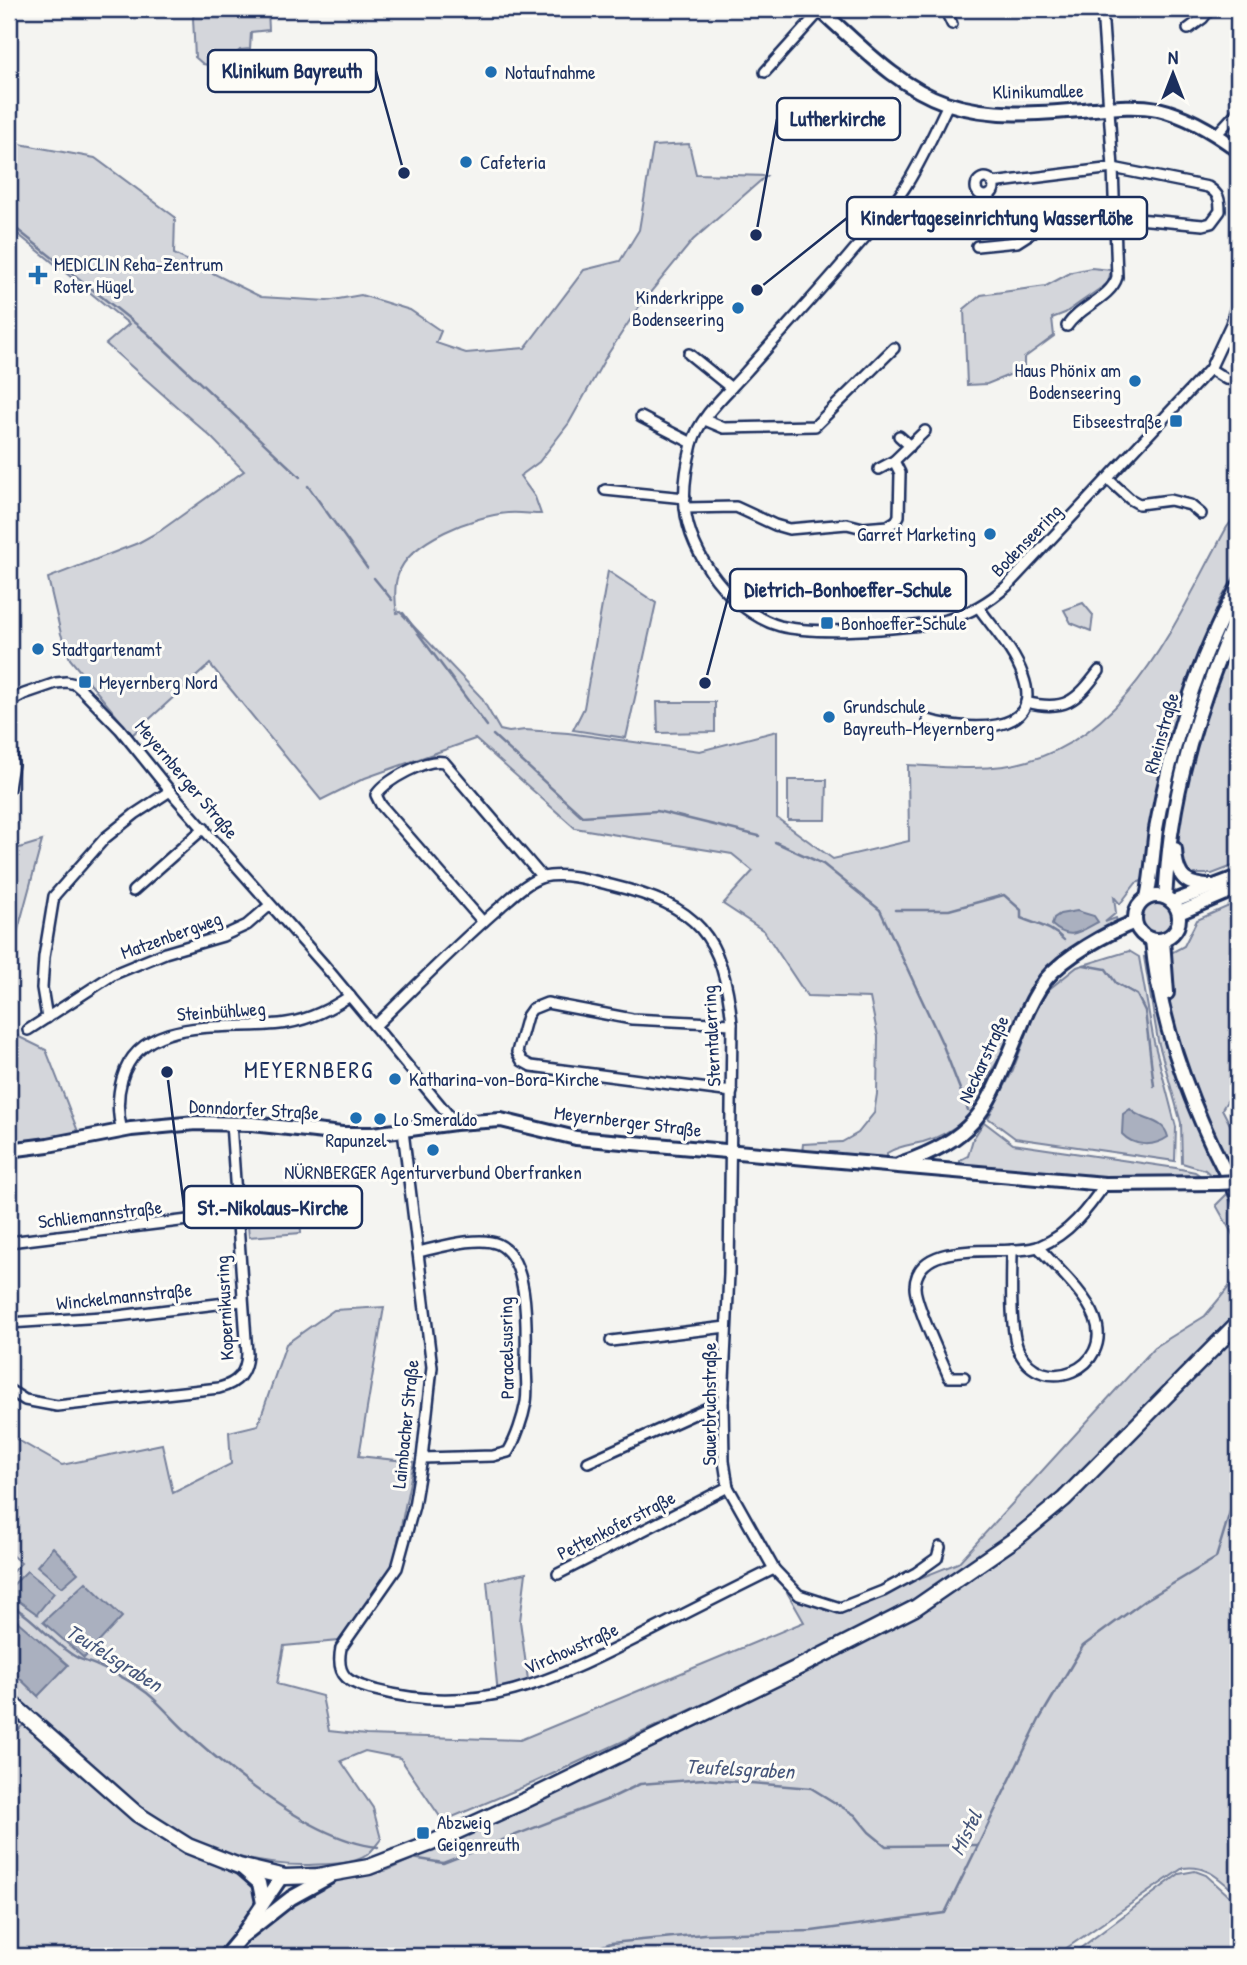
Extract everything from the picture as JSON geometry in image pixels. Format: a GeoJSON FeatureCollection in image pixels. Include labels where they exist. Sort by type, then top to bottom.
{"type":"FeatureCollection","features":[{"type":"Feature","properties":{"kind":"main road"},"geometry":{"type":"LineString","coordinates":[[9,1701],[137,1814],[188,1846],[239,1866],[284,1876],[336,1874],[369,1867],[524,1801],[915,1608],[1018,1537],[1063,1499],[1238,1323]]}},
{"type":"Feature","properties":{"kind":"street"},"geometry":{"type":"LineString","coordinates":[[945,9],[952,24]]}},
{"type":"Feature","properties":{"kind":"street"},"geometry":{"type":"LineString","coordinates":[[1067,326],[1073,316],[1116,282],[1116,216],[1102,9]]}},
{"type":"Feature","properties":{"kind":"street"},"geometry":{"type":"LineString","coordinates":[[1188,29],[1210,9]]}},
{"type":"Feature","properties":{"kind":"street"},"geometry":{"type":"LineString","coordinates":[[765,72],[820,10]]}},
{"type":"Feature","properties":{"kind":"street","name":"Klinikumallee"},"geometry":{"type":"LineString","coordinates":[[820,10],[903,82],[948,104],[1017,113],[1136,107],[1157,109],[1178,115],[1217,134],[1238,150]]}},
{"type":"Feature","properties":{"kind":"street","name":"Bodenseering"},"geometry":{"type":"LineString","coordinates":[[948,104],[906,186],[854,251],[731,388],[705,420],[692,443],[685,503],[696,545],[716,579],[734,599],[779,625],[860,630],[937,623],[979,608],[1007,586],[1210,369],[1231,324],[1238,299]]}},
{"type":"Feature","properties":{"kind":"street"},"geometry":{"type":"LineString","coordinates":[[1217,134],[1238,111]]}},
{"type":"Feature","properties":{"kind":"street"},"geometry":{"type":"LineString","coordinates":[[977,246],[1017,242],[1042,226],[1116,216],[1203,225],[1211,223],[1220,211],[1220,198],[1208,187],[1113,168],[992,183]]}},
{"type":"Feature","properties":{"kind":"street"},"geometry":{"type":"LineString","coordinates":[[705,420],[723,428],[815,426],[894,348]]}},
{"type":"Feature","properties":{"kind":"street"},"geometry":{"type":"LineString","coordinates":[[690,354],[731,388]]}},
{"type":"Feature","properties":{"kind":"street"},"geometry":{"type":"LineString","coordinates":[[1210,369],[1226,379],[1238,380]]}},
{"type":"Feature","properties":{"kind":"street"},"geometry":{"type":"LineString","coordinates":[[642,417],[692,443]]}},
{"type":"Feature","properties":{"kind":"street"},"geometry":{"type":"LineString","coordinates":[[879,469],[894,461],[925,431]]}},
{"type":"Feature","properties":{"kind":"street"},"geometry":{"type":"LineString","coordinates":[[899,436],[910,446]]}},
{"type":"Feature","properties":{"kind":"street"},"geometry":{"type":"LineString","coordinates":[[605,490],[685,503],[736,507],[789,529],[847,524],[863,528],[888,526],[899,516],[900,473],[894,461]]}},
{"type":"Feature","properties":{"kind":"street"},"geometry":{"type":"LineString","coordinates":[[1108,479],[1139,505],[1171,500],[1190,505],[1201,514]]}},
{"type":"Feature","properties":{"kind":"street","name":"Rheinstraße"},"geometry":{"type":"LineString","coordinates":[[1147,898],[1157,826],[1181,728],[1204,662],[1238,587]]}},
{"type":"Feature","properties":{"kind":"street"},"geometry":{"type":"LineString","coordinates":[[928,720],[951,727],[1001,725],[1013,718],[1026,702],[1026,685],[1021,672],[979,608]]}},
{"type":"Feature","properties":{"kind":"street","name":"Rheinstraße"},"geometry":{"type":"LineString","coordinates":[[1172,904],[1171,829],[1193,732],[1216,664],[1238,612]]}},
{"type":"Feature","properties":{"kind":"street"},"geometry":{"type":"LineString","coordinates":[[1026,702],[1045,707],[1057,706],[1082,693],[1099,671]]}},
{"type":"Feature","properties":{"kind":"street","name":"Meyernberger Straße"},"geometry":{"type":"LineString","coordinates":[[9,702],[56,683],[75,684],[120,729],[170,791],[350,996],[456,1123],[501,1120],[576,1138],[1105,1184],[1238,1182]]}},
{"type":"Feature","properties":{"kind":"street"},"geometry":{"type":"LineString","coordinates":[[9,732],[13,764],[9,788]]}},
{"type":"Feature","properties":{"kind":"street"},"geometry":{"type":"LineString","coordinates":[[375,1026],[483,922],[521,889],[542,877],[444,762],[436,760],[382,787],[376,795],[381,805],[483,922]]}},
{"type":"Feature","properties":{"kind":"street"},"geometry":{"type":"LineString","coordinates":[[47,1018],[42,988],[54,896],[105,838],[170,791]]}},
{"type":"Feature","properties":{"kind":"street"},"geometry":{"type":"LineString","coordinates":[[133,891],[204,828]]}},
{"type":"Feature","properties":{"kind":"street"},"geometry":{"type":"LineString","coordinates":[[1171,829],[1175,837],[1177,869],[1182,876],[1192,885],[1216,886]]}},
{"type":"Feature","properties":{"kind":"street","name":"Sterntalerring"},"geometry":{"type":"LineString","coordinates":[[542,877],[587,879],[642,892],[687,915],[700,927],[716,952],[729,993],[732,1024],[730,1152]]}},
{"type":"Feature","properties":{"kind":"street"},"geometry":{"type":"LineString","coordinates":[[1172,904],[1238,877]]}},
{"type":"Feature","properties":{"kind":"street"},"geometry":{"type":"LineString","coordinates":[[1157,940],[1137,927],[1137,908],[1147,898],[1156,896],[1172,904],[1238,888]]}},
{"type":"Feature","properties":{"kind":"street"},"geometry":{"type":"LineString","coordinates":[[1157,940],[1176,930],[1172,904]]}},
{"type":"Feature","properties":{"kind":"street","name":"Matzenbergweg"},"geometry":{"type":"LineString","coordinates":[[28,1030],[114,974],[165,953],[223,936],[247,925],[270,905]]}},
{"type":"Feature","properties":{"kind":"street","name":"Neckarstraße"},"geometry":{"type":"LineString","coordinates":[[894,1166],[947,1144],[978,1116],[987,1103],[1030,1005],[1045,981],[1060,965],[1088,948],[1097,947],[1137,927]]}},
{"type":"Feature","properties":{"kind":"street"},"geometry":{"type":"LineString","coordinates":[[1157,940],[1158,983],[1179,1065],[1210,1145],[1238,1196]]}},
{"type":"Feature","properties":{"kind":"street","name":"Steinbühlweg"},"geometry":{"type":"LineString","coordinates":[[122,1131],[118,1119],[118,1100],[124,1073],[139,1050],[166,1033],[287,1023],[322,1014],[350,996]]}},
{"type":"Feature","properties":{"kind":"street"},"geometry":{"type":"LineString","coordinates":[[732,1024],[632,1019],[547,1003],[533,1009],[527,1016],[518,1044],[519,1057],[531,1066],[732,1092]]}},
{"type":"Feature","properties":{"kind":"street","name":"Donndorfer Straße"},"geometry":{"type":"LineString","coordinates":[[9,1150],[172,1125],[231,1124],[342,1134],[373,1134],[456,1123]]}},
{"type":"Feature","properties":{"kind":"street","name":"Kopernikusring"},"geometry":{"type":"LineString","coordinates":[[9,1390],[25,1400],[57,1406],[231,1385],[238,1379],[246,1363],[231,1124]]}},
{"type":"Feature","properties":{"kind":"street","name":"Laimbacher Straße"},"geometry":{"type":"LineString","coordinates":[[338,1661],[341,1648],[397,1568],[414,1506],[422,1458],[432,1367],[403,1131]]}},
{"type":"Feature","properties":{"kind":"street"},"geometry":{"type":"LineString","coordinates":[[947,1144],[942,1160],[947,1171]]}},
{"type":"Feature","properties":{"kind":"street","name":"Sauerbruchstraße"},"geometry":{"type":"LineString","coordinates":[[730,1152],[723,1401],[724,1461],[728,1487],[774,1569],[799,1595],[840,1608],[883,1591],[916,1573],[937,1558],[940,1547]]}},
{"type":"Feature","properties":{"kind":"street"},"geometry":{"type":"LineString","coordinates":[[964,1377],[949,1377],[915,1289],[922,1267],[932,1258],[947,1253],[1038,1247],[1071,1226],[1086,1211],[1105,1184]]}},
{"type":"Feature","properties":{"kind":"street","name":"Schliemannstraße"},"geometry":{"type":"LineString","coordinates":[[9,1242],[237,1214]]}},
{"type":"Feature","properties":{"kind":"street","name":"Paracelsusring"},"geometry":{"type":"LineString","coordinates":[[418,1252],[485,1241],[495,1242],[504,1248],[513,1261],[521,1280],[526,1309],[527,1401],[513,1445],[508,1452],[493,1455],[422,1458]]}},
{"type":"Feature","properties":{"kind":"street"},"geometry":{"type":"LineString","coordinates":[[1012,1250],[1014,1332],[1019,1353],[1037,1370],[1054,1375],[1065,1374],[1083,1366],[1093,1353],[1098,1339],[1096,1321],[1087,1303],[1038,1247]]}},
{"type":"Feature","properties":{"kind":"street","name":"Winckelmannstraße"},"geometry":{"type":"LineString","coordinates":[[9,1324],[118,1316],[242,1301]]}},
{"type":"Feature","properties":{"kind":"street"},"geometry":{"type":"LineString","coordinates":[[611,1341],[726,1327]]}},
{"type":"Feature","properties":{"kind":"street"},"geometry":{"type":"LineString","coordinates":[[588,1462],[723,1401]]}},
{"type":"Feature","properties":{"kind":"street","name":"Pettenkoferstraße"},"geometry":{"type":"LineString","coordinates":[[558,1574],[728,1487]]}},
{"type":"Feature","properties":{"kind":"street","name":"Virchowstraße"},"geometry":{"type":"LineString","coordinates":[[338,1661],[346,1678],[356,1684],[391,1694],[421,1699],[456,1700],[512,1692],[572,1671],[774,1569]]}},
{"type":"Feature","properties":{"kind":"street"},"geometry":{"type":"LineString","coordinates":[[239,1866],[259,1883],[263,1903]]}},
{"type":"Feature","properties":{"kind":"street"},"geometry":{"type":"LineString","coordinates":[[240,1938],[279,1906],[336,1874]]}},
{"type":"Feature","properties":{"kind":"street"},"geometry":{"type":"LineString","coordinates":[[279,1906],[284,1895],[284,1876]]}},
{"type":"Feature","properties":{"kind":"street"},"geometry":{"type":"LineString","coordinates":[[225,1956],[284,1876]]}},
{"type":"Feature","properties":{"kind":"shaded area"},"geometry":{"type":"Polygon","coordinates":[[[195,9],[268,9],[269,30],[251,32],[250,49],[240,50],[233,57],[215,58],[215,66],[203,64],[195,57],[195,9]]]}},
{"type":"Feature","properties":{"kind":"shaded area"},"geometry":{"type":"Polygon","coordinates":[[[9,142],[95,158],[175,217],[174,254],[261,297],[327,301],[361,295],[410,310],[441,331],[436,343],[466,353],[525,348],[584,270],[620,261],[639,230],[653,146],[689,144],[696,174],[766,176],[693,240],[640,305],[606,357],[569,423],[539,462],[520,476],[535,497],[541,514],[494,515],[462,525],[429,541],[415,551],[398,575],[396,604],[397,613],[400,612],[481,697],[500,730],[568,733],[700,751],[777,731],[777,818],[833,859],[909,841],[908,765],[968,768],[1004,766],[1046,755],[1083,735],[1114,708],[1142,675],[1166,639],[1227,527],[1238,513],[1238,570],[1219,603],[1193,671],[1147,879],[1136,883],[1120,904],[1114,897],[1116,913],[1105,922],[1116,918],[1118,925],[1066,953],[965,1119],[940,1136],[895,1149],[887,1153],[887,1157],[802,1153],[803,1144],[842,1142],[858,1133],[874,1113],[878,1037],[870,998],[807,996],[764,931],[723,904],[753,871],[732,854],[575,828],[475,739],[365,778],[321,800],[210,664],[132,735],[70,659],[61,634],[48,578],[138,543],[160,531],[244,471],[211,437],[106,344],[129,324],[9,227],[9,142]]]}},
{"type":"Feature","properties":{"kind":"shaded area"},"geometry":{"type":"Polygon","coordinates":[[[1091,268],[1111,270],[1108,283],[1065,313],[1052,318],[1054,336],[1024,358],[1024,369],[987,384],[967,385],[964,309],[981,295],[1046,286],[1072,272],[1091,268]]]}},
{"type":"Feature","properties":{"kind":"shaded area"},"geometry":{"type":"Polygon","coordinates":[[[608,571],[656,603],[626,738],[573,730],[584,708],[608,571]]]}},
{"type":"Feature","properties":{"kind":"shaded area"},"geometry":{"type":"Polygon","coordinates":[[[1083,603],[1093,615],[1091,631],[1071,623],[1064,610],[1083,603]]]}},
{"type":"Feature","properties":{"kind":"shaded area"},"geometry":{"type":"Polygon","coordinates":[[[1238,625],[1238,864],[1212,874],[1195,874],[1190,879],[1181,860],[1180,830],[1184,795],[1206,716],[1238,625]]]}},
{"type":"Feature","properties":{"kind":"shaded area"},"geometry":{"type":"Polygon","coordinates":[[[657,702],[715,702],[715,732],[658,733],[657,702]]]}},
{"type":"Feature","properties":{"kind":"shaded area"},"geometry":{"type":"Polygon","coordinates":[[[788,780],[827,780],[826,820],[788,820],[788,780]]]}},
{"type":"Feature","properties":{"kind":"shaded area"},"geometry":{"type":"Polygon","coordinates":[[[42,841],[9,963],[9,851],[42,841]]]}},
{"type":"Feature","properties":{"kind":"shaded area"},"geometry":{"type":"Polygon","coordinates":[[[1238,902],[1238,1084],[1222,1109],[1238,1140],[1238,1175],[1227,1169],[1187,1074],[1171,1018],[1167,955],[1184,946],[1197,920],[1238,902]]]}},
{"type":"Feature","properties":{"kind":"shaded area"},"geometry":{"type":"Polygon","coordinates":[[[1157,903],[1168,907],[1172,918],[1168,929],[1157,933],[1146,929],[1142,918],[1146,907],[1157,903]]]}},
{"type":"Feature","properties":{"kind":"shaded area"},"geometry":{"type":"Polygon","coordinates":[[[1129,951],[1139,957],[1154,1042],[1176,1127],[1175,1161],[1015,1138],[988,1118],[1012,1072],[1037,1007],[1048,990],[1077,967],[1129,951]]]}},
{"type":"Feature","properties":{"kind":"shaded area"},"geometry":{"type":"Polygon","coordinates":[[[1144,957],[1149,958],[1177,1071],[1200,1137],[1222,1180],[1216,1180],[1205,1170],[1182,1163],[1181,1123],[1158,1041],[1144,957]]]}},
{"type":"Feature","properties":{"kind":"shaded area"},"geometry":{"type":"Polygon","coordinates":[[[9,1032],[46,1050],[79,1134],[9,1142],[9,1032]]]}},
{"type":"Feature","properties":{"kind":"shaded area"},"geometry":{"type":"Polygon","coordinates":[[[984,1122],[1013,1144],[1176,1168],[1195,1172],[1208,1181],[1104,1180],[960,1164],[960,1160],[968,1156],[973,1139],[984,1122]]]}},
{"type":"Feature","properties":{"kind":"shaded area"},"geometry":{"type":"Polygon","coordinates":[[[264,1189],[300,1214],[301,1233],[249,1237],[245,1190],[264,1189]]]}},
{"type":"Feature","properties":{"kind":"shaded area"},"geometry":{"type":"Polygon","coordinates":[[[1227,1194],[1238,1215],[1238,1244],[1216,1205],[1227,1194]]]}},
{"type":"Feature","properties":{"kind":"shaded area"},"geometry":{"type":"Polygon","coordinates":[[[1238,1276],[1238,1314],[1216,1333],[1228,1346],[1238,1337],[1238,1895],[1206,1871],[1192,1867],[1183,1868],[1055,1956],[231,1956],[270,1916],[331,1882],[388,1870],[540,1801],[711,1719],[705,1703],[533,1783],[443,1821],[400,1758],[365,1751],[341,1761],[373,1808],[381,1839],[369,1853],[354,1861],[309,1865],[262,1862],[219,1851],[180,1833],[110,1782],[9,1692],[9,1668],[38,1696],[16,1621],[9,1628],[9,1594],[37,1614],[27,1572],[9,1589],[9,1570],[12,1572],[21,1563],[9,1553],[9,1435],[62,1465],[162,1444],[173,1493],[231,1464],[229,1432],[258,1425],[286,1344],[334,1310],[384,1307],[359,1456],[414,1462],[393,1566],[339,1641],[284,1646],[277,1684],[322,1696],[329,1731],[366,1735],[520,1740],[804,1622],[788,1594],[835,1612],[958,1563],[1155,1347],[1205,1316],[1238,1276]]]}},
{"type":"Feature","properties":{"kind":"shaded area"},"geometry":{"type":"Polygon","coordinates":[[[526,1573],[520,1621],[529,1687],[498,1695],[487,1581],[526,1573]]]}},
{"type":"Feature","properties":{"kind":"shaded area"},"geometry":{"type":"Polygon","coordinates":[[[27,1724],[121,1807],[245,1874],[253,1883],[258,1894],[256,1907],[218,1956],[9,1956],[9,1829],[12,1829],[9,1748],[18,1730],[27,1724]]]}},
{"type":"Feature","properties":{"kind":"shaded area"},"geometry":{"type":"Polygon","coordinates":[[[1195,1871],[1206,1875],[1238,1904],[1238,1956],[1070,1956],[1179,1874],[1195,1871]]]}},
{"type":"Feature","properties":{"kind":"water"},"geometry":{"type":"Polygon","coordinates":[[[1077,911],[1094,916],[1098,922],[1080,932],[1069,934],[1052,925],[1054,918],[1060,914],[1077,911]]]}},
{"type":"Feature","properties":{"kind":"water"},"geometry":{"type":"Polygon","coordinates":[[[1130,1109],[1162,1126],[1168,1137],[1157,1143],[1144,1144],[1127,1138],[1122,1134],[1123,1114],[1130,1109]]]}},
{"type":"Feature","properties":{"kind":"water"},"geometry":{"type":"Polygon","coordinates":[[[53,1547],[78,1573],[62,1587],[37,1566],[53,1547]]]}},
{"type":"Feature","properties":{"kind":"water"},"geometry":{"type":"Polygon","coordinates":[[[27,1571],[54,1593],[37,1614],[9,1594],[9,1589],[27,1571]]]}},
{"type":"Feature","properties":{"kind":"water"},"geometry":{"type":"Polygon","coordinates":[[[86,1582],[122,1617],[84,1658],[43,1622],[86,1582]]]}},
{"type":"Feature","properties":{"kind":"water"},"geometry":{"type":"Polygon","coordinates":[[[16,1620],[68,1665],[38,1696],[9,1668],[9,1628],[16,1620]]]}},
{"type":"Feature","properties":{"kind":"waterway"},"geometry":{"type":"LineString","coordinates":[[9,223],[146,332],[300,477]]}},
{"type":"Feature","properties":{"kind":"waterway"},"geometry":{"type":"LineString","coordinates":[[308,486],[367,568]]}},
{"type":"Feature","properties":{"kind":"waterway"},"geometry":{"type":"LineString","coordinates":[[374,578],[392,600]]}},
{"type":"Feature","properties":{"kind":"waterway"},"geometry":{"type":"LineString","coordinates":[[403,613],[487,726]]}},
{"type":"Feature","properties":{"kind":"waterway"},"geometry":{"type":"LineString","coordinates":[[493,735],[582,816],[657,811],[759,836]]}},
{"type":"Feature","properties":{"kind":"waterway"},"geometry":{"type":"LineString","coordinates":[[775,842],[823,864],[880,910],[942,1043],[968,1110]]}},
{"type":"Feature","properties":{"kind":"waterway"},"geometry":{"type":"LineString","coordinates":[[895,910],[949,910],[1004,895],[1021,910],[1021,918],[1049,929],[1064,940]]}},
{"type":"Feature","properties":{"kind":"waterway"},"geometry":{"type":"LineString","coordinates":[[1084,965],[1106,969],[1116,983],[1137,995],[1145,1011],[1154,1086]]}},
{"type":"Feature","properties":{"kind":"waterway","name":"Mistel"},"geometry":{"type":"LineString","coordinates":[[574,1956],[611,1943],[704,1934],[812,1931],[945,1913],[1039,1720],[1083,1646],[1144,1601],[1216,1558],[1238,1485]]}},
{"type":"Feature","properties":{"kind":"waterway","name":"Teufelsgraben"},"geometry":{"type":"LineString","coordinates":[[9,1605],[27,1616],[58,1645],[76,1657],[118,1675],[147,1693],[208,1750],[278,1804],[329,1833],[378,1847]]}},
{"type":"Feature","properties":{"kind":"waterway","name":"Teufelsgraben"},"geometry":{"type":"LineString","coordinates":[[413,1858],[443,1863],[609,1799],[640,1784],[703,1779],[811,1788],[855,1815],[869,1832],[886,1846],[978,1845]]}},
{"type":"Feature","properties":{"kind":"place","name":"Notaufnahme"},"geometry":{"type":"Point","coordinates":[491,72]}},
{"type":"Feature","properties":{"kind":"place","name":"Cafeteria"},"geometry":{"type":"Point","coordinates":[466,162]}},
{"type":"Feature","properties":{"kind":"place","name":"Klinikum Bayreuth"},"geometry":{"type":"Point","coordinates":[404,173]}},
{"type":"Feature","properties":{"kind":"place","name":"Lutherkirche"},"geometry":{"type":"Point","coordinates":[756,235]}},
{"type":"Feature","properties":{"kind":"place","name":"MEDICLIN Reha-Zentrum Roter Hügel"},"geometry":{"type":"Point","coordinates":[38,275]}},
{"type":"Feature","properties":{"kind":"place","name":"Kindertageseinrichtung Wasserflöhe"},"geometry":{"type":"Point","coordinates":[757,290]}},
{"type":"Feature","properties":{"kind":"place","name":"Kinderkrippe Bodenseering"},"geometry":{"type":"Point","coordinates":[738,308]}},
{"type":"Feature","properties":{"kind":"place","name":"Haus Phönix am Bodenseering"},"geometry":{"type":"Point","coordinates":[1135,381]}},
{"type":"Feature","properties":{"kind":"place","name":"Eibseestraße"},"geometry":{"type":"Point","coordinates":[1176,421]}},
{"type":"Feature","properties":{"kind":"place","name":"Garret Marketing"},"geometry":{"type":"Point","coordinates":[990,534]}},
{"type":"Feature","properties":{"kind":"place","name":"Bonhoeffer-Schule"},"geometry":{"type":"Point","coordinates":[827,623]}},
{"type":"Feature","properties":{"kind":"place","name":"Stadtgartenamt"},"geometry":{"type":"Point","coordinates":[38,649]}},
{"type":"Feature","properties":{"kind":"place","name":"Meyernberg Nord"},"geometry":{"type":"Point","coordinates":[85,682]}},
{"type":"Feature","properties":{"kind":"place","name":"Dietrich-Bonhoeffer-Schule"},"geometry":{"type":"Point","coordinates":[705,683]}},
{"type":"Feature","properties":{"kind":"place","name":"Grundschule Bayreuth-Meyernberg"},"geometry":{"type":"Point","coordinates":[829,717]}},
{"type":"Feature","properties":{"kind":"place","name":"St.-Nikolaus-Kirche"},"geometry":{"type":"Point","coordinates":[167,1072]}},
{"type":"Feature","properties":{"kind":"place","name":"Katharina-von-Bora-Kirche"},"geometry":{"type":"Point","coordinates":[395,1079]}},
{"type":"Feature","properties":{"kind":"place","name":"Rapunzel"},"geometry":{"type":"Point","coordinates":[356,1118]}},
{"type":"Feature","properties":{"kind":"place","name":"Lo Smeraldo"},"geometry":{"type":"Point","coordinates":[380,1119]}},
{"type":"Feature","properties":{"kind":"place","name":"NÜRNBERGER Agenturverbund Oberfranken"},"geometry":{"type":"Point","coordinates":[433,1150]}},
{"type":"Feature","properties":{"kind":"place","name":"Abzweig Geigenreuth"},"geometry":{"type":"Point","coordinates":[423,1833]}},
{"type":"Feature","properties":{"kind":"district","name":"MEYERNBERG"},"geometry":{"type":"Point","coordinates":[309,1070]}}]}
